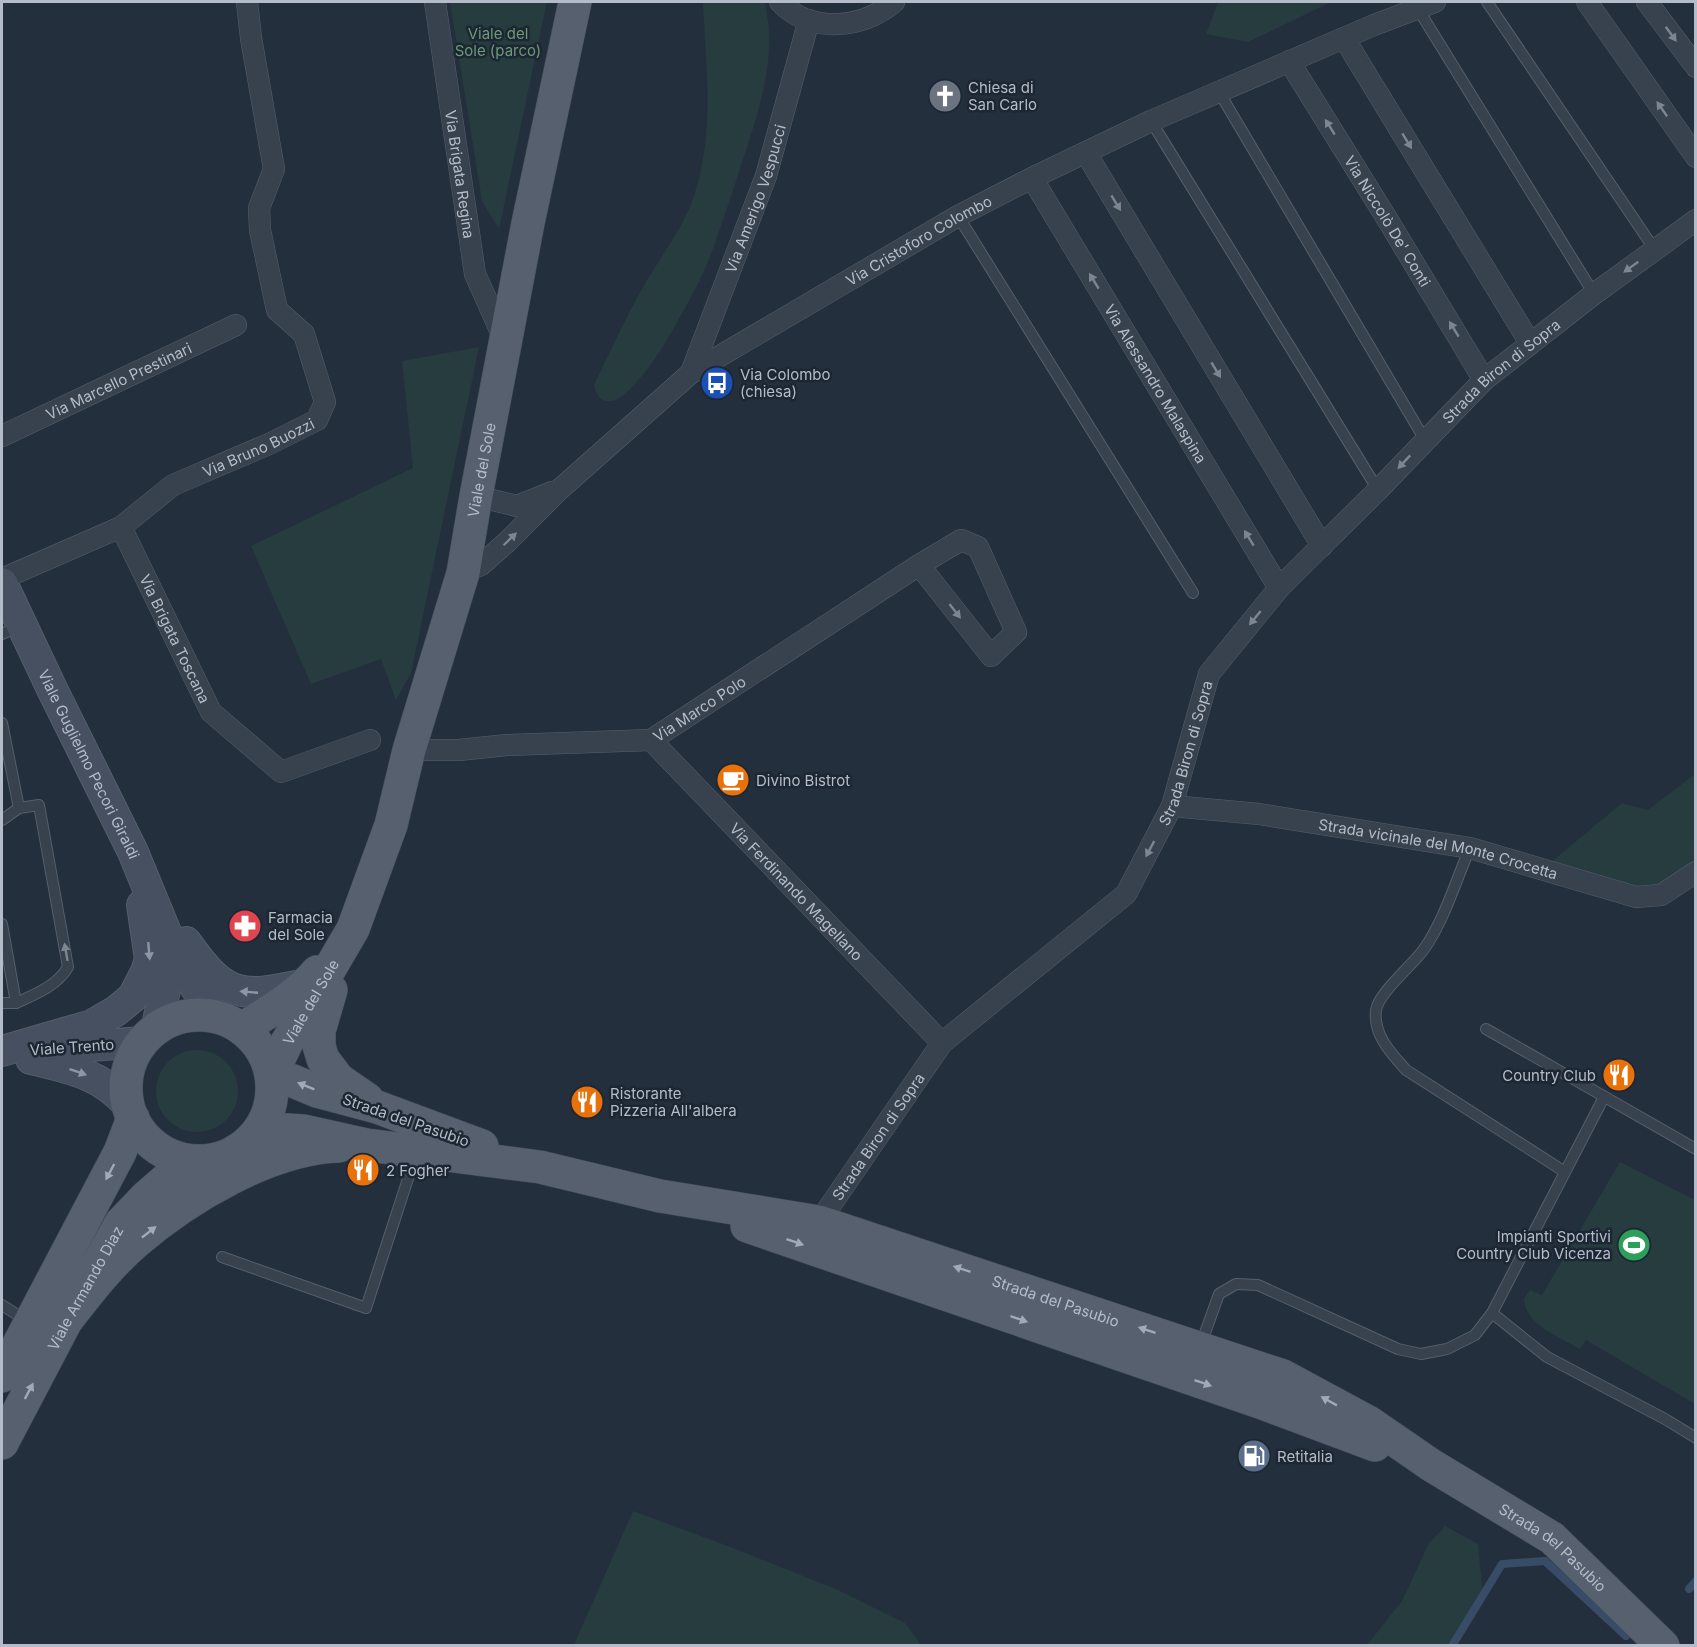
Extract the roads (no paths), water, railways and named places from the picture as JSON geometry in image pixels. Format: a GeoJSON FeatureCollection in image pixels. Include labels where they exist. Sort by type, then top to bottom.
{"type":"FeatureCollection","features":[{"type":"Feature","properties":{"kind":"main road","name":"Viale del Sole"},"geometry":{"type":"LineString","coordinates":[[271,1075],[287,1042],[352,929],[391,825],[409,750],[463,573],[530,212],[575,2]]}},
{"type":"Feature","properties":{"kind":"main road","name":"Viale del Sole"},"geometry":{"type":"LineString","coordinates":[[230,1023],[275,1008],[306,984],[352,929]]}},
{"type":"Feature","properties":{"kind":"main road"},"geometry":{"type":"LineString","coordinates":[[352,929],[326,1005],[319,1031],[319,1046],[323,1059],[338,1079],[377,1107]]}},
{"type":"Feature","properties":{"kind":"main road"},"geometry":{"type":"LineString","coordinates":[[2,1376],[120,1152],[130,1112],[127,1083],[132,1061],[149,1036],[170,1022],[201,1015],[230,1023]]}},
{"type":"Feature","properties":{"kind":"main road","name":"Strada del Pasubio"},"geometry":{"type":"LineString","coordinates":[[230,1023],[256,1041],[266,1058],[271,1075],[272,1097],[266,1118],[254,1137],[237,1150]]}},
{"type":"Feature","properties":{"kind":"main road","name":"Strada del Pasubio"},"geometry":{"type":"LineString","coordinates":[[271,1075],[317,1091],[377,1107],[540,1167]]}},
{"type":"Feature","properties":{"kind":"main road","name":"Strada del Pasubio"},"geometry":{"type":"LineString","coordinates":[[130,1112],[141,1132],[153,1144],[167,1154],[182,1159],[212,1160],[273,1134],[287,1130],[304,1131],[367,1145],[540,1167],[660,1196],[819,1222],[1283,1376],[1370,1423],[1431,1465],[1552,1538],[1663,1646]]}},
{"type":"Feature","properties":{"kind":"main road"},"geometry":{"type":"LineString","coordinates":[[66,1321],[99,1280],[135,1243],[177,1210],[221,1183],[268,1162],[318,1146],[367,1145]]}},
{"type":"Feature","properties":{"kind":"main road","name":"Viale Armando Diaz"},"geometry":{"type":"LineString","coordinates":[[2,1443],[66,1321],[122,1223],[147,1196],[169,1177],[199,1161]]}},
{"type":"Feature","properties":{"kind":"main road","name":"Strada del Pasubio"},"geometry":{"type":"LineString","coordinates":[[660,1196],[1265,1404],[1431,1465]]}},
{"type":"Feature","properties":{"kind":"street","name":"Via Bruno Buozzi"},"geometry":{"type":"LineString","coordinates":[[2,581],[121,528],[173,485],[269,444],[317,420],[325,402],[304,334],[278,310],[260,230],[259,208],[274,170],[247,2]]}},
{"type":"Feature","properties":{"kind":"street","name":"Via Brigata Regina"},"geometry":{"type":"LineString","coordinates":[[435,2],[475,274],[505,341]]}},
{"type":"Feature","properties":{"kind":"street"},"geometry":{"type":"LineString","coordinates":[[780,2],[809,20],[834,25],[859,22],[883,12],[894,2]]}},
{"type":"Feature","properties":{"kind":"street"},"geometry":{"type":"LineString","coordinates":[[1587,2],[1695,157]]}},
{"type":"Feature","properties":{"kind":"street"},"geometry":{"type":"LineString","coordinates":[[1647,2],[1695,67]]}},
{"type":"Feature","properties":{"kind":"street","name":"Via Cristoforo Colombo"},"geometry":{"type":"LineString","coordinates":[[463,573],[481,565],[559,490],[691,373],[958,216],[1032,178],[1151,121],[1426,5]]}},
{"type":"Feature","properties":{"kind":"street","name":"Via Amerigo Vespucci"},"geometry":{"type":"LineString","coordinates":[[691,373],[766,176],[809,20]]}},
{"type":"Feature","properties":{"kind":"street"},"geometry":{"type":"LineString","coordinates":[[1344,38],[1530,343]]}},
{"type":"Feature","properties":{"kind":"street","name":"Via Niccolò De' Conti"},"geometry":{"type":"LineString","coordinates":[[1289,62],[1484,380]]}},
{"type":"Feature","properties":{"kind":"street"},"geometry":{"type":"LineString","coordinates":[[1086,153],[1322,546]]}},
{"type":"Feature","properties":{"kind":"street","name":"Via Alessandro Malaspina"},"geometry":{"type":"LineString","coordinates":[[1032,178],[1279,588]]}},
{"type":"Feature","properties":{"kind":"street","name":"Strada Biron di Sopra"},"geometry":{"type":"LineString","coordinates":[[819,1222],[942,1043],[1126,894],[1172,806],[1209,674],[1279,588],[1484,380],[1594,294],[1695,220]]}},
{"type":"Feature","properties":{"kind":"street","name":"Via Marcello Prestinari"},"geometry":{"type":"LineString","coordinates":[[2,436],[236,325]]}},
{"type":"Feature","properties":{"kind":"street"},"geometry":{"type":"LineString","coordinates":[[476,496],[517,506],[559,490]]}},
{"type":"Feature","properties":{"kind":"street","name":"Via Brigata Toscana"},"geometry":{"type":"LineString","coordinates":[[121,528],[211,712],[281,772],[370,740]]}},
{"type":"Feature","properties":{"kind":"street","name":"Via Marco Polo"},"geometry":{"type":"LineString","coordinates":[[409,750],[459,750],[507,745],[651,740],[919,565],[961,540],[978,547],[1016,632],[991,656],[919,565]]}},
{"type":"Feature","properties":{"kind":"street","name":"Viale Guglielmo Pecori Giraldi"},"geometry":{"type":"LineString","coordinates":[[2,581],[11,629],[133,852],[172,947],[206,1005],[230,1023]]}},
{"type":"Feature","properties":{"kind":"street","name":"Via Ferdinando Magellano"},"geometry":{"type":"LineString","coordinates":[[651,740],[942,1043]]}},
{"type":"Feature","properties":{"kind":"street","name":"Strada vicinale del Monte Crocetta"},"geometry":{"type":"LineString","coordinates":[[1172,806],[1259,814],[1470,848],[1636,897],[1661,895],[1695,872]]}},
{"type":"Feature","properties":{"kind":"street"},"geometry":{"type":"LineString","coordinates":[[133,852],[186,942],[217,979],[230,988],[250,993],[270,992],[306,984]]}},
{"type":"Feature","properties":{"kind":"street"},"geometry":{"type":"LineString","coordinates":[[2,1052],[92,1025],[116,1011],[133,997],[146,972],[150,954],[133,852]]}},
{"type":"Feature","properties":{"kind":"street"},"geometry":{"type":"LineString","coordinates":[[149,1036],[167,981],[172,947]]}},
{"type":"Feature","properties":{"kind":"street","name":"Viale Trento"},"geometry":{"type":"LineString","coordinates":[[2,1052],[100,1046],[149,1036]]}},
{"type":"Feature","properties":{"kind":"street","name":"Viale Trento"},"geometry":{"type":"LineString","coordinates":[[2,1052],[59,1065],[97,1079],[120,1095],[130,1112]]}},
{"type":"Feature","properties":{"kind":"lane"},"geometry":{"type":"LineString","coordinates":[[1487,2],[1655,250]]}},
{"type":"Feature","properties":{"kind":"lane"},"geometry":{"type":"LineString","coordinates":[[1426,5],[1594,294]]}},
{"type":"Feature","properties":{"kind":"lane"},"geometry":{"type":"LineString","coordinates":[[1220,92],[1425,440]]}},
{"type":"Feature","properties":{"kind":"lane"},"geometry":{"type":"LineString","coordinates":[[1151,121],[1378,490]]}},
{"type":"Feature","properties":{"kind":"lane"},"geometry":{"type":"LineString","coordinates":[[958,216],[1193,593]]}},
{"type":"Feature","properties":{"kind":"lane"},"geometry":{"type":"LineString","coordinates":[[2,723],[19,808]]}},
{"type":"Feature","properties":{"kind":"lane"},"geometry":{"type":"LineString","coordinates":[[2,820],[19,808],[39,805],[68,967],[62,978],[42,991],[16,1003],[2,1003]]}},
{"type":"Feature","properties":{"kind":"lane"},"geometry":{"type":"LineString","coordinates":[[1470,848],[1437,925],[1424,949],[1386,992],[1376,1009],[1378,1030],[1387,1049],[1406,1070],[1565,1172]]}},
{"type":"Feature","properties":{"kind":"lane"},"geometry":{"type":"LineString","coordinates":[[2,924],[16,1003]]}},
{"type":"Feature","properties":{"kind":"lane"},"geometry":{"type":"LineString","coordinates":[[1486,1029],[1695,1149]]}},
{"type":"Feature","properties":{"kind":"lane"},"geometry":{"type":"LineString","coordinates":[[1199,1348],[1218,1294],[1236,1284],[1258,1285],[1398,1349],[1421,1354],[1447,1349],[1475,1335],[1492,1313],[1604,1096]]}},
{"type":"Feature","properties":{"kind":"lane"},"geometry":{"type":"LineString","coordinates":[[222,1257],[366,1308],[416,1151]]}},
{"type":"Feature","properties":{"kind":"lane"},"geometry":{"type":"LineString","coordinates":[[2,1305],[30,1323]]}},
{"type":"Feature","properties":{"kind":"lane"},"geometry":{"type":"LineString","coordinates":[[1492,1313],[1547,1357],[1695,1437]]}},
{"type":"Feature","properties":{"kind":"waterway"},"geometry":{"type":"LineString","coordinates":[[1452,1646],[1502,1564],[1545,1561],[1626,1636]]}},
{"type":"Feature","properties":{"kind":"waterway"},"geometry":{"type":"LineString","coordinates":[[1689,1589],[1696,1581]]}},
{"type":"Feature","properties":{"kind":"place","name":"Chiesa di San Carlo"},"geometry":{"type":"Point","coordinates":[945,96]}},
{"type":"Feature","properties":{"kind":"place","name":"Via Colombo (chiesa)"},"geometry":{"type":"Point","coordinates":[717,383]}},
{"type":"Feature","properties":{"kind":"place","name":"Divino Bistrot"},"geometry":{"type":"Point","coordinates":[733,780]}},
{"type":"Feature","properties":{"kind":"place","name":"Farmacia del Sole"},"geometry":{"type":"Point","coordinates":[245,926]}},
{"type":"Feature","properties":{"kind":"place","name":"Country Club"},"geometry":{"type":"Point","coordinates":[1619,1075]}},
{"type":"Feature","properties":{"kind":"place","name":"Ristorante Pizzeria All'albera"},"geometry":{"type":"Point","coordinates":[587,1102]}},
{"type":"Feature","properties":{"kind":"place","name":"2 Fogher"},"geometry":{"type":"Point","coordinates":[363,1170]}},
{"type":"Feature","properties":{"kind":"place","name":"Impianti Sportivi Country Club Vicenza"},"geometry":{"type":"Point","coordinates":[1634,1245]}},
{"type":"Feature","properties":{"kind":"place","name":"Retitalia"},"geometry":{"type":"Point","coordinates":[1254,1456]}},
{"type":"Feature","properties":{"kind":"park label","name":"Viale del Sole (parco)"},"geometry":{"type":"Point","coordinates":[498,42]}}]}
